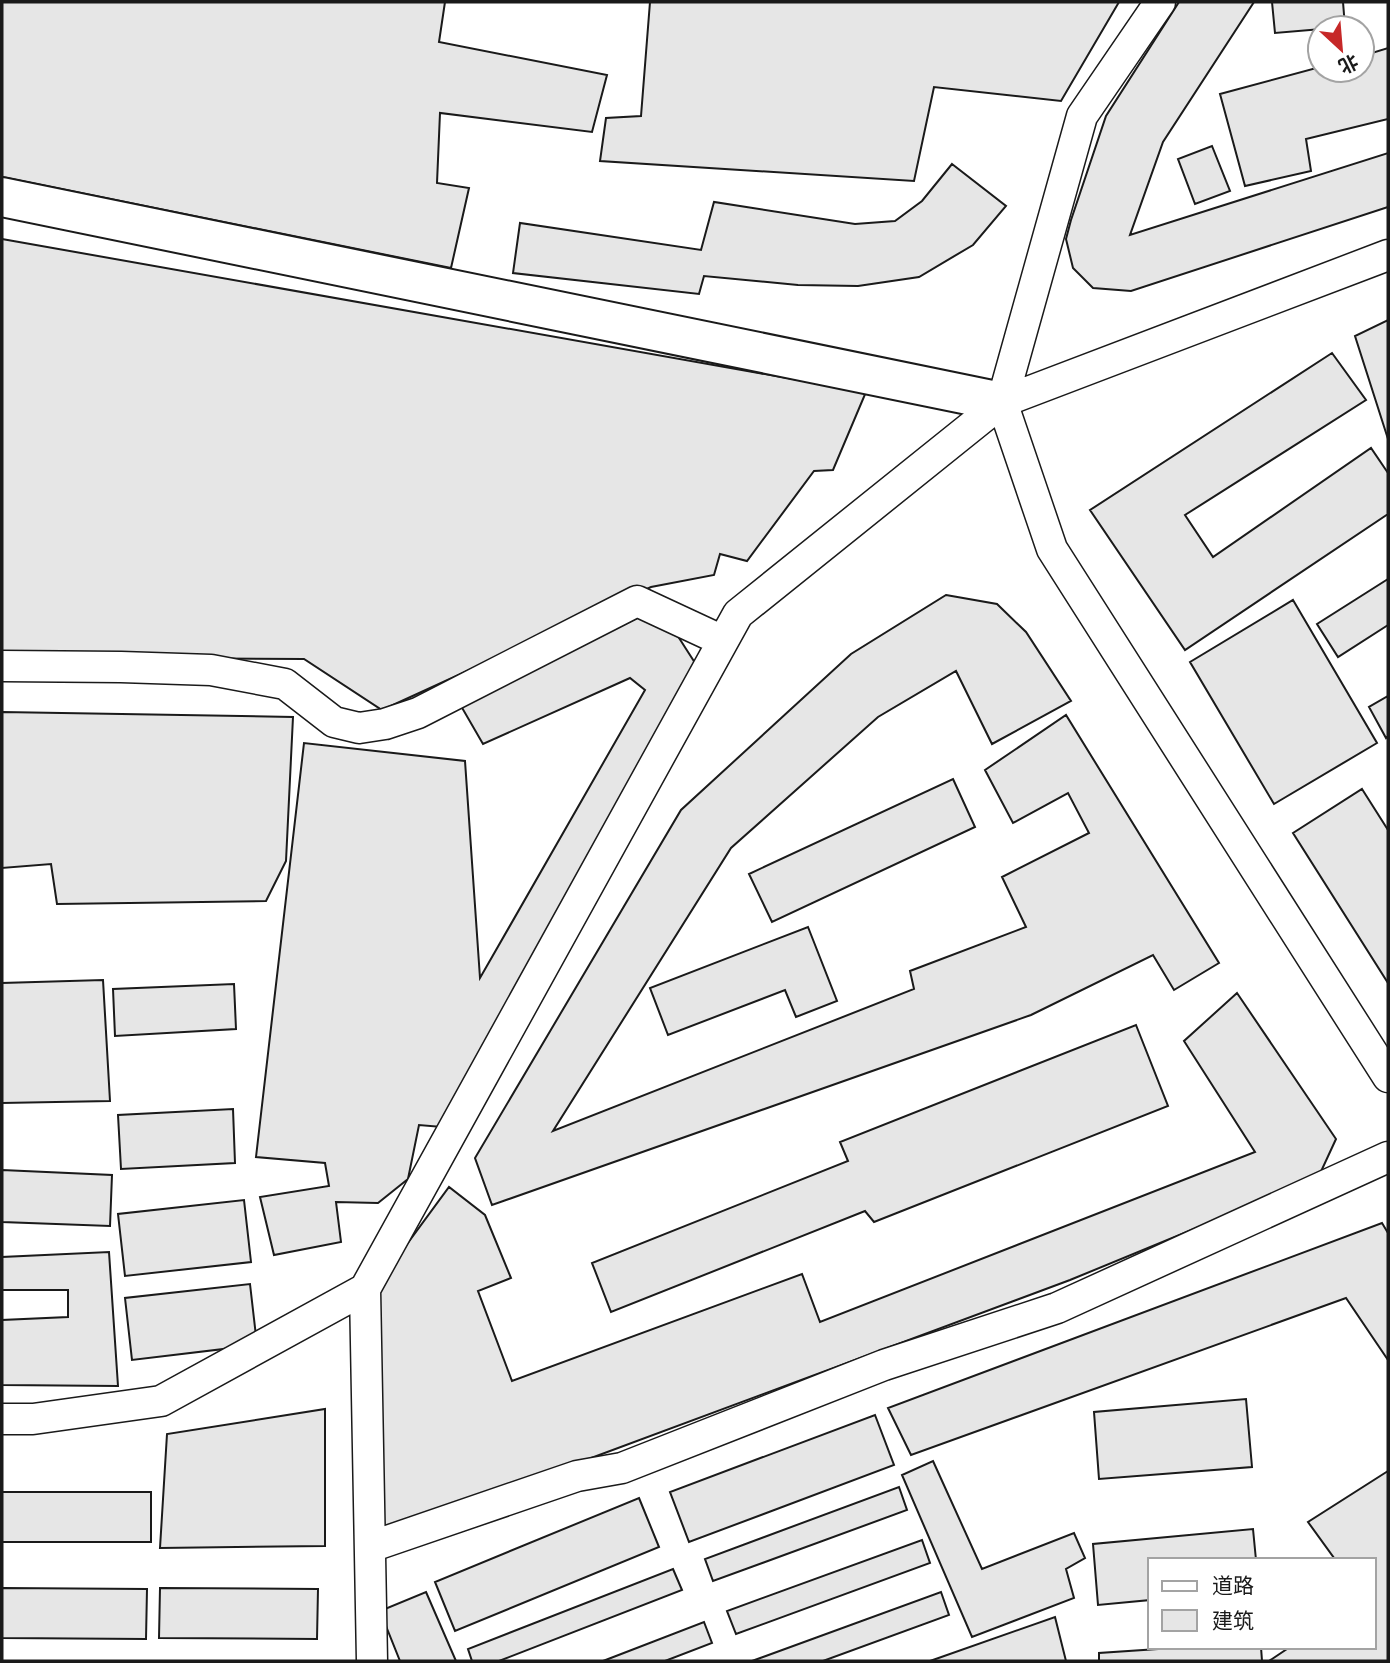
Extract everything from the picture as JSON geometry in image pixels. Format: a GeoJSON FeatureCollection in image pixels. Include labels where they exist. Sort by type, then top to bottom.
{"type":"FeatureCollection","features":[{"type":"Feature","properties":{"kind":"street"},"geometry":{"type":"LineString","coordinates":[[1160,2],[1082,116],[1002,402],[1052,549],[1388,1077]]}},
{"type":"Feature","properties":{"kind":"street"},"geometry":{"type":"LineString","coordinates":[[2,197],[1002,402]]}},
{"type":"Feature","properties":{"kind":"street"},"geometry":{"type":"LineString","coordinates":[[372,1661],[365,1289],[738,614],[1002,402],[1388,256]]}},
{"type":"Feature","properties":{"kind":"street"},"geometry":{"type":"LineString","coordinates":[[2,666],[211,670],[285,684],[334,722],[359,728],[385,724],[418,713],[637,601],[723,641]]}},
{"type":"Feature","properties":{"kind":"street"},"geometry":{"type":"LineString","coordinates":[[370,1546],[577,1476],[622,1468],[884,1365],[1057,1308],[1388,1157]]}},
{"type":"Feature","properties":{"kind":"street"},"geometry":{"type":"LineString","coordinates":[[2,1419],[33,1419],[161,1401],[365,1289]]}},
{"type":"Feature","properties":{"kind":"building"},"geometry":{"type":"Polygon","coordinates":[[[2,2],[445,2],[439,42],[607,75],[592,132],[440,113],[437,183],[469,188],[451,268],[2,177],[2,2]]]}},
{"type":"Feature","properties":{"kind":"building"},"geometry":{"type":"Polygon","coordinates":[[[650,2],[1119,2],[1061,101],[934,87],[914,181],[600,161],[606,118],[641,116],[650,2]]]}},
{"type":"Feature","properties":{"kind":"building"},"geometry":{"type":"Polygon","coordinates":[[[1179,2],[1254,2],[1163,142],[1130,235],[1388,153],[1388,207],[1131,291],[1093,288],[1073,268],[1066,239],[1071,220],[1106,116],[1179,2]]]}},
{"type":"Feature","properties":{"kind":"building"},"geometry":{"type":"Polygon","coordinates":[[[1272,2],[1343,2],[1344,14],[1306,14],[1306,30],[1275,33],[1272,2]]]}},
{"type":"Feature","properties":{"kind":"building"},"geometry":{"type":"Polygon","coordinates":[[[1388,48],[1388,119],[1306,139],[1311,171],[1245,186],[1220,94],[1306,71],[1306,84],[1376,84],[1376,52],[1388,48]]]}},
{"type":"Feature","properties":{"kind":"building"},"geometry":{"type":"Polygon","coordinates":[[[1212,146],[1230,191],[1195,204],[1178,159],[1212,146]]]}},
{"type":"Feature","properties":{"kind":"building"},"geometry":{"type":"Polygon","coordinates":[[[952,164],[1006,206],[973,245],[919,277],[858,286],[798,285],[704,276],[699,294],[513,273],[520,223],[701,250],[714,202],[855,224],[895,221],[922,201],[952,164]]]}},
{"type":"Feature","properties":{"kind":"building"},"geometry":{"type":"Polygon","coordinates":[[[2,239],[866,392],[833,470],[814,471],[747,561],[720,554],[714,575],[651,587],[382,710],[304,659],[2,657],[2,239]]]}},
{"type":"Feature","properties":{"kind":"building"},"geometry":{"type":"Polygon","coordinates":[[[1388,320],[1388,439],[1355,336],[1388,320]]]}},
{"type":"Feature","properties":{"kind":"building"},"geometry":{"type":"Polygon","coordinates":[[[1332,353],[1366,400],[1185,515],[1213,557],[1371,448],[1388,473],[1388,514],[1185,650],[1090,510],[1332,353]]]}},
{"type":"Feature","properties":{"kind":"building"},"geometry":{"type":"Polygon","coordinates":[[[1388,579],[1388,625],[1338,657],[1317,624],[1388,579]]]}},
{"type":"Feature","properties":{"kind":"building"},"geometry":{"type":"Polygon","coordinates":[[[946,595],[997,604],[1026,632],[1071,701],[992,744],[956,671],[878,717],[731,848],[553,1131],[914,989],[910,971],[1026,927],[1002,877],[1089,833],[1068,793],[1013,823],[985,770],[1066,715],[1219,963],[1174,990],[1153,955],[1031,1015],[492,1205],[475,1158],[681,810],[851,654],[946,595]]]}},
{"type":"Feature","properties":{"kind":"building"},"geometry":{"type":"Polygon","coordinates":[[[1293,600],[1377,743],[1274,804],[1190,662],[1293,600]]]}},
{"type":"Feature","properties":{"kind":"building"},"geometry":{"type":"Polygon","coordinates":[[[643,615],[672,627],[697,666],[442,1127],[419,1125],[408,1179],[378,1203],[336,1202],[341,1242],[274,1255],[260,1197],[329,1186],[325,1163],[256,1157],[304,743],[465,761],[480,978],[645,690],[630,678],[483,744],[461,706],[643,615]]]}},
{"type":"Feature","properties":{"kind":"building"},"geometry":{"type":"Polygon","coordinates":[[[1388,696],[1388,736],[1386,738],[1369,707],[1388,696]]]}},
{"type":"Feature","properties":{"kind":"building"},"geometry":{"type":"Polygon","coordinates":[[[2,712],[293,717],[286,861],[266,901],[57,904],[51,864],[2,868],[2,712]]]}},
{"type":"Feature","properties":{"kind":"building"},"geometry":{"type":"Polygon","coordinates":[[[953,779],[975,827],[772,922],[749,874],[953,779]]]}},
{"type":"Feature","properties":{"kind":"building"},"geometry":{"type":"Polygon","coordinates":[[[1362,789],[1388,830],[1388,983],[1293,833],[1362,789]]]}},
{"type":"Feature","properties":{"kind":"building"},"geometry":{"type":"Polygon","coordinates":[[[808,927],[837,1001],[796,1017],[785,990],[668,1035],[650,988],[808,927]]]}},
{"type":"Feature","properties":{"kind":"building"},"geometry":{"type":"Polygon","coordinates":[[[103,980],[110,1101],[2,1103],[2,983],[103,980]]]}},
{"type":"Feature","properties":{"kind":"building"},"geometry":{"type":"Polygon","coordinates":[[[234,984],[236,1029],[115,1036],[113,989],[234,984]]]}},
{"type":"Feature","properties":{"kind":"building"},"geometry":{"type":"Polygon","coordinates":[[[1237,993],[1336,1139],[1318,1178],[1070,1280],[575,1464],[379,1533],[374,1289],[449,1187],[485,1215],[511,1278],[478,1291],[512,1381],[802,1274],[820,1322],[1255,1152],[1184,1041],[1237,993]]]}},
{"type":"Feature","properties":{"kind":"building"},"geometry":{"type":"Polygon","coordinates":[[[1136,1025],[1168,1106],[874,1222],[865,1211],[611,1312],[592,1263],[848,1161],[840,1142],[1136,1025]]]}},
{"type":"Feature","properties":{"kind":"building"},"geometry":{"type":"Polygon","coordinates":[[[233,1109],[235,1163],[121,1169],[118,1115],[233,1109]]]}},
{"type":"Feature","properties":{"kind":"building"},"geometry":{"type":"Polygon","coordinates":[[[2,1170],[112,1175],[110,1226],[2,1222],[2,1170]]]}},
{"type":"Feature","properties":{"kind":"building"},"geometry":{"type":"Polygon","coordinates":[[[244,1200],[251,1262],[125,1276],[118,1214],[244,1200]]]}},
{"type":"Feature","properties":{"kind":"building"},"geometry":{"type":"Polygon","coordinates":[[[1382,1223],[1388,1233],[1388,1360],[1346,1298],[911,1455],[888,1408],[1382,1223]]]}},
{"type":"Feature","properties":{"kind":"building"},"geometry":{"type":"Polygon","coordinates":[[[109,1252],[118,1386],[2,1385],[2,1320],[68,1317],[68,1290],[2,1290],[2,1257],[109,1252]]]}},
{"type":"Feature","properties":{"kind":"building"},"geometry":{"type":"Polygon","coordinates":[[[250,1284],[257,1345],[132,1360],[125,1298],[250,1284]]]}},
{"type":"Feature","properties":{"kind":"building"},"geometry":{"type":"Polygon","coordinates":[[[1246,1399],[1252,1467],[1099,1479],[1094,1412],[1246,1399]]]}},
{"type":"Feature","properties":{"kind":"building"},"geometry":{"type":"Polygon","coordinates":[[[325,1409],[325,1546],[160,1548],[167,1434],[325,1409]]]}},
{"type":"Feature","properties":{"kind":"building"},"geometry":{"type":"Polygon","coordinates":[[[875,1415],[894,1465],[689,1542],[670,1492],[875,1415]]]}},
{"type":"Feature","properties":{"kind":"building"},"geometry":{"type":"Polygon","coordinates":[[[933,1461],[982,1569],[1074,1533],[1085,1558],[1066,1569],[1074,1598],[972,1637],[902,1475],[933,1461]]]}},
{"type":"Feature","properties":{"kind":"building"},"geometry":{"type":"Polygon","coordinates":[[[1388,1471],[1388,1661],[1269,1661],[1287,1649],[1376,1649],[1376,1558],[1334,1558],[1308,1522],[1388,1471]]]}},
{"type":"Feature","properties":{"kind":"building"},"geometry":{"type":"Polygon","coordinates":[[[899,1487],[907,1510],[713,1581],[705,1559],[899,1487]]]}},
{"type":"Feature","properties":{"kind":"building"},"geometry":{"type":"Polygon","coordinates":[[[2,1492],[151,1492],[151,1542],[2,1542],[2,1492]]]}},
{"type":"Feature","properties":{"kind":"building"},"geometry":{"type":"Polygon","coordinates":[[[639,1498],[659,1547],[455,1631],[435,1582],[639,1498]]]}},
{"type":"Feature","properties":{"kind":"building"},"geometry":{"type":"Polygon","coordinates":[[[1253,1529],[1256,1558],[1148,1558],[1148,1600],[1098,1605],[1093,1544],[1253,1529]]]}},
{"type":"Feature","properties":{"kind":"building"},"geometry":{"type":"Polygon","coordinates":[[[922,1540],[930,1563],[736,1634],[727,1611],[922,1540]]]}},
{"type":"Feature","properties":{"kind":"building"},"geometry":{"type":"Polygon","coordinates":[[[673,1569],[682,1590],[499,1661],[472,1661],[468,1649],[673,1569]]]}},
{"type":"Feature","properties":{"kind":"building"},"geometry":{"type":"Polygon","coordinates":[[[2,1588],[147,1589],[146,1639],[2,1638],[2,1588]]]}},
{"type":"Feature","properties":{"kind":"building"},"geometry":{"type":"Polygon","coordinates":[[[160,1588],[318,1589],[317,1639],[159,1638],[160,1588]]]}},
{"type":"Feature","properties":{"kind":"building"},"geometry":{"type":"Polygon","coordinates":[[[426,1592],[456,1661],[400,1661],[380,1611],[426,1592]]]}},
{"type":"Feature","properties":{"kind":"building"},"geometry":{"type":"Polygon","coordinates":[[[941,1592],[949,1615],[823,1661],[752,1661],[941,1592]]]}},
{"type":"Feature","properties":{"kind":"building"},"geometry":{"type":"Polygon","coordinates":[[[1055,1617],[1066,1661],[930,1661],[1055,1617]]]}},
{"type":"Feature","properties":{"kind":"building"},"geometry":{"type":"Polygon","coordinates":[[[704,1622],[712,1643],[665,1661],[603,1661],[704,1622]]]}},
{"type":"Feature","properties":{"kind":"building"},"geometry":{"type":"Polygon","coordinates":[[[1158,1649],[1261,1649],[1262,1661],[1099,1661],[1099,1653],[1158,1649]]]}}]}
